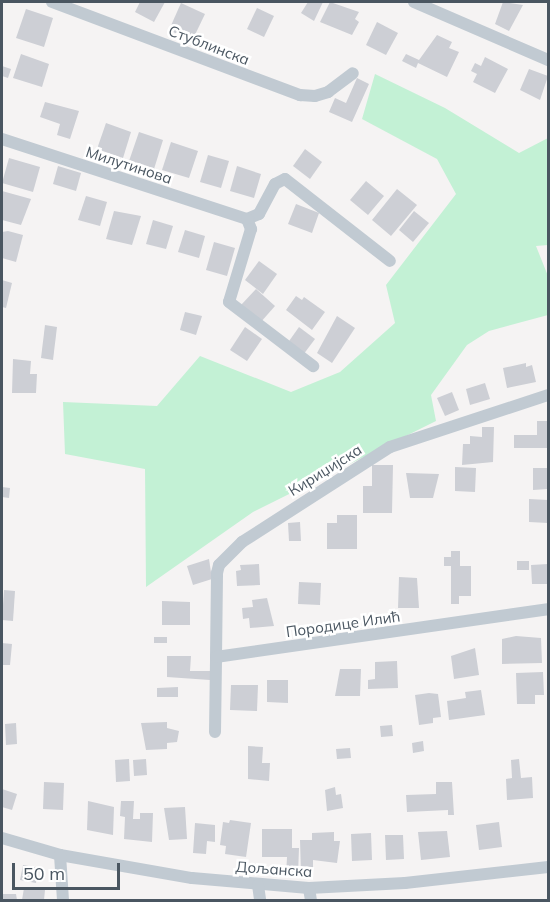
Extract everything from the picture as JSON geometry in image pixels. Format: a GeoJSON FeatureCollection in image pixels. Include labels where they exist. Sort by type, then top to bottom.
{"type":"FeatureCollection","features":[{"type":"Feature","properties":{"kind":"street","name":"Стублинска"},"geometry":{"type":"LineString","coordinates":[[52,2],[300,95],[328,92],[353,73]]}},
{"type":"Feature","properties":{"kind":"street"},"geometry":{"type":"LineString","coordinates":[[414,2],[549,60]]}},
{"type":"Feature","properties":{"kind":"street","name":"Милутинова"},"geometry":{"type":"LineString","coordinates":[[2,139],[247,219]]}},
{"type":"Feature","properties":{"kind":"street"},"geometry":{"type":"LineString","coordinates":[[313,366],[229,302],[251,228],[247,219],[259,214],[275,184],[285,179],[390,261]]}},
{"type":"Feature","properties":{"kind":"street","name":"Кириџијска"},"geometry":{"type":"LineString","coordinates":[[216,657],[219,565],[242,542],[390,447],[549,395]]}},
{"type":"Feature","properties":{"kind":"street","name":"Породице Илић"},"geometry":{"type":"LineString","coordinates":[[216,657],[549,609]]}},
{"type":"Feature","properties":{"kind":"street"},"geometry":{"type":"LineString","coordinates":[[215,732],[216,657]]}},
{"type":"Feature","properties":{"kind":"street","name":"Дољанска"},"geometry":{"type":"LineString","coordinates":[[2,838],[60,855],[310,894],[549,867]]}},
{"type":"Feature","properties":{"kind":"street"},"geometry":{"type":"LineString","coordinates":[[60,855],[63,900]]}},
{"type":"Feature","properties":{"kind":"street"},"geometry":{"type":"LineString","coordinates":[[258,885],[260,900]]}},
{"type":"Feature","properties":{"kind":"green space"},"geometry":{"type":"Polygon","coordinates":[[[375,74],[445,108],[519,153],[548,138],[548,245],[536,246],[548,276],[548,315],[489,331],[467,345],[431,395],[436,421],[253,512],[146,587],[145,469],[65,454],[63,402],[157,406],[200,356],[291,392],[340,372],[395,323],[386,285],[456,194],[437,159],[362,119],[375,74]]]}},
{"type":"Feature","properties":{"kind":"building"},"geometry":{"type":"Polygon","coordinates":[[[140,2],[165,2],[154,22],[135,12],[140,2]]]}},
{"type":"Feature","properties":{"kind":"building"},"geometry":{"type":"Polygon","coordinates":[[[308,2],[323,2],[314,21],[301,13],[308,2]]]}},
{"type":"Feature","properties":{"kind":"building"},"geometry":{"type":"Polygon","coordinates":[[[330,2],[359,12],[355,19],[359,22],[352,35],[320,22],[330,2]]]}},
{"type":"Feature","properties":{"kind":"building"},"geometry":{"type":"Polygon","coordinates":[[[503,2],[523,5],[509,31],[495,24],[503,2]]]}},
{"type":"Feature","properties":{"kind":"building"},"geometry":{"type":"Polygon","coordinates":[[[181,3],[205,14],[192,41],[169,30],[181,3]]]}},
{"type":"Feature","properties":{"kind":"building"},"geometry":{"type":"Polygon","coordinates":[[[257,8],[274,16],[264,37],[247,29],[257,8]]]}},
{"type":"Feature","properties":{"kind":"building"},"geometry":{"type":"Polygon","coordinates":[[[26,9],[53,18],[44,47],[16,38],[26,9]]]}},
{"type":"Feature","properties":{"kind":"building"},"geometry":{"type":"Polygon","coordinates":[[[377,22],[398,33],[386,55],[366,45],[377,22]]]}},
{"type":"Feature","properties":{"kind":"building"},"geometry":{"type":"Polygon","coordinates":[[[437,35],[452,42],[449,48],[459,52],[447,77],[418,63],[416,68],[402,61],[406,54],[419,60],[437,35]]]}},
{"type":"Feature","properties":{"kind":"building"},"geometry":{"type":"Polygon","coordinates":[[[21,54],[49,64],[42,87],[13,78],[21,54]]]}},
{"type":"Feature","properties":{"kind":"building"},"geometry":{"type":"Polygon","coordinates":[[[485,57],[508,69],[495,93],[473,82],[477,74],[471,71],[475,63],[481,66],[485,57]]]}},
{"type":"Feature","properties":{"kind":"building"},"geometry":{"type":"Polygon","coordinates":[[[2,66],[11,69],[8,78],[2,76],[2,66]]]}},
{"type":"Feature","properties":{"kind":"building"},"geometry":{"type":"Polygon","coordinates":[[[529,69],[548,76],[540,100],[520,90],[529,69]]]}},
{"type":"Feature","properties":{"kind":"building"},"geometry":{"type":"Polygon","coordinates":[[[357,78],[369,84],[352,122],[329,112],[335,98],[346,103],[357,78]]]}},
{"type":"Feature","properties":{"kind":"building"},"geometry":{"type":"Polygon","coordinates":[[[45,102],[79,111],[70,139],[57,135],[60,124],[40,117],[45,102]]]}},
{"type":"Feature","properties":{"kind":"building"},"geometry":{"type":"Polygon","coordinates":[[[106,123],[131,132],[123,158],[97,149],[106,123]]]}},
{"type":"Feature","properties":{"kind":"building"},"geometry":{"type":"Polygon","coordinates":[[[139,132],[163,140],[154,169],[129,161],[139,132]]]}},
{"type":"Feature","properties":{"kind":"building"},"geometry":{"type":"Polygon","coordinates":[[[171,142],[198,151],[189,178],[162,170],[171,142]]]}},
{"type":"Feature","properties":{"kind":"building"},"geometry":{"type":"Polygon","coordinates":[[[305,149],[322,162],[310,179],[293,166],[305,149]]]}},
{"type":"Feature","properties":{"kind":"building"},"geometry":{"type":"Polygon","coordinates":[[[208,155],[229,161],[221,188],[200,182],[208,155]]]}},
{"type":"Feature","properties":{"kind":"building"},"geometry":{"type":"Polygon","coordinates":[[[9,158],[40,167],[33,192],[2,183],[9,158]]]}},
{"type":"Feature","properties":{"kind":"building"},"geometry":{"type":"Polygon","coordinates":[[[58,166],[81,173],[76,191],[53,184],[58,166]]]}},
{"type":"Feature","properties":{"kind":"building"},"geometry":{"type":"Polygon","coordinates":[[[237,166],[261,174],[254,198],[230,191],[237,166]]]}},
{"type":"Feature","properties":{"kind":"building"},"geometry":{"type":"Polygon","coordinates":[[[366,181],[384,196],[368,215],[350,200],[366,181]]]}},
{"type":"Feature","properties":{"kind":"building"},"geometry":{"type":"Polygon","coordinates":[[[397,189],[417,205],[391,236],[372,220],[397,189]]]}},
{"type":"Feature","properties":{"kind":"building"},"geometry":{"type":"Polygon","coordinates":[[[2,191],[31,199],[21,225],[2,220],[2,191]]]}},
{"type":"Feature","properties":{"kind":"building"},"geometry":{"type":"Polygon","coordinates":[[[86,196],[107,202],[100,226],[78,220],[86,196]]]}},
{"type":"Feature","properties":{"kind":"building"},"geometry":{"type":"Polygon","coordinates":[[[296,204],[319,213],[312,233],[288,224],[296,204]]]}},
{"type":"Feature","properties":{"kind":"building"},"geometry":{"type":"Polygon","coordinates":[[[114,211],[141,216],[132,245],[106,239],[114,211]]]}},
{"type":"Feature","properties":{"kind":"building"},"geometry":{"type":"Polygon","coordinates":[[[414,211],[429,223],[413,242],[399,230],[414,211]]]}},
{"type":"Feature","properties":{"kind":"building"},"geometry":{"type":"Polygon","coordinates":[[[153,220],[173,226],[166,249],[146,244],[153,220]]]}},
{"type":"Feature","properties":{"kind":"building"},"geometry":{"type":"Polygon","coordinates":[[[185,230],[205,236],[199,258],[178,252],[185,230]]]}},
{"type":"Feature","properties":{"kind":"building"},"geometry":{"type":"Polygon","coordinates":[[[8,231],[23,235],[16,262],[2,258],[2,232],[8,231]]]}},
{"type":"Feature","properties":{"kind":"building"},"geometry":{"type":"Polygon","coordinates":[[[214,242],[235,248],[227,276],[206,270],[214,242]]]}},
{"type":"Feature","properties":{"kind":"building"},"geometry":{"type":"Polygon","coordinates":[[[259,261],[277,274],[263,294],[245,280],[259,261]]]}},
{"type":"Feature","properties":{"kind":"building"},"geometry":{"type":"Polygon","coordinates":[[[2,280],[12,283],[6,308],[2,307],[2,280]]]}},
{"type":"Feature","properties":{"kind":"building"},"geometry":{"type":"Polygon","coordinates":[[[256,289],[275,306],[260,323],[241,305],[256,289]]]}},
{"type":"Feature","properties":{"kind":"building"},"geometry":{"type":"Polygon","coordinates":[[[296,296],[302,300],[304,297],[325,312],[312,330],[286,310],[296,296]]]}},
{"type":"Feature","properties":{"kind":"building"},"geometry":{"type":"Polygon","coordinates":[[[185,312],[202,316],[196,335],[180,330],[185,312]]]}},
{"type":"Feature","properties":{"kind":"building"},"geometry":{"type":"Polygon","coordinates":[[[337,316],[355,328],[332,363],[317,353],[337,316]]]}},
{"type":"Feature","properties":{"kind":"building"},"geometry":{"type":"Polygon","coordinates":[[[45,325],[57,327],[53,360],[41,358],[45,325]]]}},
{"type":"Feature","properties":{"kind":"building"},"geometry":{"type":"Polygon","coordinates":[[[245,327],[262,339],[247,361],[230,350],[245,327]]]}},
{"type":"Feature","properties":{"kind":"building"},"geometry":{"type":"Polygon","coordinates":[[[299,327],[315,339],[303,355],[287,344],[299,327]]]}},
{"type":"Feature","properties":{"kind":"building"},"geometry":{"type":"Polygon","coordinates":[[[13,359],[31,361],[30,374],[37,374],[36,393],[12,393],[13,359]]]}},
{"type":"Feature","properties":{"kind":"building"},"geometry":{"type":"Polygon","coordinates":[[[526,363],[526,367],[532,365],[536,382],[507,388],[503,368],[526,363]]]}},
{"type":"Feature","properties":{"kind":"building"},"geometry":{"type":"Polygon","coordinates":[[[485,383],[490,399],[470,405],[466,389],[485,383]]]}},
{"type":"Feature","properties":{"kind":"building"},"geometry":{"type":"Polygon","coordinates":[[[452,392],[459,410],[445,416],[437,398],[452,392]]]}},
{"type":"Feature","properties":{"kind":"building"},"geometry":{"type":"Polygon","coordinates":[[[537,421],[548,421],[548,448],[514,448],[514,435],[537,435],[537,421]]]}},
{"type":"Feature","properties":{"kind":"building"},"geometry":{"type":"Polygon","coordinates":[[[482,427],[494,427],[493,462],[462,465],[463,444],[470,444],[470,436],[482,437],[482,427]]]}},
{"type":"Feature","properties":{"kind":"building"},"geometry":{"type":"Polygon","coordinates":[[[372,465],[393,465],[392,513],[363,513],[363,486],[372,486],[372,465]]]}},
{"type":"Feature","properties":{"kind":"building"},"geometry":{"type":"Polygon","coordinates":[[[455,467],[476,468],[475,492],[455,491],[455,467]]]}},
{"type":"Feature","properties":{"kind":"building"},"geometry":{"type":"Polygon","coordinates":[[[533,468],[548,468],[548,489],[533,490],[533,468]]]}},
{"type":"Feature","properties":{"kind":"building"},"geometry":{"type":"Polygon","coordinates":[[[406,473],[439,474],[433,498],[410,498],[406,473]]]}},
{"type":"Feature","properties":{"kind":"building"},"geometry":{"type":"Polygon","coordinates":[[[2,487],[10,488],[9,498],[2,497],[2,487]]]}},
{"type":"Feature","properties":{"kind":"building"},"geometry":{"type":"Polygon","coordinates":[[[529,499],[548,500],[548,523],[529,522],[529,499]]]}},
{"type":"Feature","properties":{"kind":"building"},"geometry":{"type":"Polygon","coordinates":[[[337,515],[357,515],[357,549],[327,549],[327,523],[337,523],[337,515]]]}},
{"type":"Feature","properties":{"kind":"building"},"geometry":{"type":"Polygon","coordinates":[[[300,522],[301,541],[289,541],[288,523],[300,522]]]}},
{"type":"Feature","properties":{"kind":"building"},"geometry":{"type":"Polygon","coordinates":[[[451,551],[460,551],[460,566],[471,566],[471,596],[459,596],[459,604],[451,604],[451,566],[444,566],[444,557],[451,557],[451,551]]]}},
{"type":"Feature","properties":{"kind":"building"},"geometry":{"type":"Polygon","coordinates":[[[209,559],[212,579],[193,585],[187,566],[209,559]]]}},
{"type":"Feature","properties":{"kind":"building"},"geometry":{"type":"Polygon","coordinates":[[[517,561],[529,561],[529,570],[517,570],[517,561]]]}},
{"type":"Feature","properties":{"kind":"building"},"geometry":{"type":"Polygon","coordinates":[[[259,564],[260,585],[237,586],[236,571],[241,570],[240,565],[259,564]]]}},
{"type":"Feature","properties":{"kind":"building"},"geometry":{"type":"Polygon","coordinates":[[[548,564],[548,584],[532,584],[531,565],[548,564]]]}},
{"type":"Feature","properties":{"kind":"building"},"geometry":{"type":"Polygon","coordinates":[[[399,577],[417,578],[419,608],[398,608],[399,577]]]}},
{"type":"Feature","properties":{"kind":"building"},"geometry":{"type":"Polygon","coordinates":[[[299,582],[321,583],[320,605],[298,604],[299,582]]]}},
{"type":"Feature","properties":{"kind":"building"},"geometry":{"type":"Polygon","coordinates":[[[4,590],[15,591],[13,621],[2,620],[4,590]]]}},
{"type":"Feature","properties":{"kind":"building"},"geometry":{"type":"Polygon","coordinates":[[[267,598],[274,626],[250,628],[249,618],[243,619],[242,608],[253,607],[252,600],[267,598]]]}},
{"type":"Feature","properties":{"kind":"building"},"geometry":{"type":"Polygon","coordinates":[[[162,601],[190,602],[190,625],[162,625],[162,601]]]}},
{"type":"Feature","properties":{"kind":"building"},"geometry":{"type":"Polygon","coordinates":[[[516,636],[541,638],[542,663],[502,664],[502,639],[516,636]]]}},
{"type":"Feature","properties":{"kind":"building"},"geometry":{"type":"Polygon","coordinates":[[[154,637],[167,637],[167,643],[154,643],[154,637]]]}},
{"type":"Feature","properties":{"kind":"building"},"geometry":{"type":"Polygon","coordinates":[[[2,643],[12,644],[10,665],[2,665],[2,643]]]}},
{"type":"Feature","properties":{"kind":"building"},"geometry":{"type":"Polygon","coordinates":[[[475,648],[479,675],[454,679],[451,656],[475,648]]]}},
{"type":"Feature","properties":{"kind":"building"},"geometry":{"type":"Polygon","coordinates":[[[167,656],[191,656],[190,671],[210,671],[210,680],[167,677],[167,656]]]}},
{"type":"Feature","properties":{"kind":"building"},"geometry":{"type":"Polygon","coordinates":[[[397,661],[398,688],[368,689],[368,680],[375,679],[375,662],[397,661]]]}},
{"type":"Feature","properties":{"kind":"building"},"geometry":{"type":"Polygon","coordinates":[[[340,669],[361,669],[360,696],[335,696],[340,669]]]}},
{"type":"Feature","properties":{"kind":"building"},"geometry":{"type":"Polygon","coordinates":[[[543,672],[544,695],[535,695],[535,704],[517,704],[516,673],[543,672]]]}},
{"type":"Feature","properties":{"kind":"building"},"geometry":{"type":"Polygon","coordinates":[[[267,680],[288,680],[288,703],[267,702],[267,680]]]}},
{"type":"Feature","properties":{"kind":"building"},"geometry":{"type":"Polygon","coordinates":[[[231,685],[258,685],[257,711],[230,710],[231,685]]]}},
{"type":"Feature","properties":{"kind":"building"},"geometry":{"type":"Polygon","coordinates":[[[178,687],[178,697],[157,697],[157,688],[178,687]]]}},
{"type":"Feature","properties":{"kind":"building"},"geometry":{"type":"Polygon","coordinates":[[[481,690],[485,715],[449,720],[447,701],[466,698],[465,692],[481,690]]]}},
{"type":"Feature","properties":{"kind":"building"},"geometry":{"type":"Polygon","coordinates":[[[438,694],[441,717],[433,718],[433,723],[419,725],[415,695],[438,694]]]}},
{"type":"Feature","properties":{"kind":"building"},"geometry":{"type":"Polygon","coordinates":[[[167,722],[167,728],[179,731],[177,742],[167,743],[167,749],[146,750],[141,723],[167,722]]]}},
{"type":"Feature","properties":{"kind":"building"},"geometry":{"type":"Polygon","coordinates":[[[16,723],[17,744],[6,745],[5,724],[16,723]]]}},
{"type":"Feature","properties":{"kind":"building"},"geometry":{"type":"Polygon","coordinates":[[[392,725],[393,736],[381,737],[380,726],[392,725]]]}},
{"type":"Feature","properties":{"kind":"building"},"geometry":{"type":"Polygon","coordinates":[[[423,741],[424,751],[413,753],[412,743],[423,741]]]}},
{"type":"Feature","properties":{"kind":"building"},"geometry":{"type":"Polygon","coordinates":[[[248,746],[263,747],[262,763],[270,763],[269,781],[248,779],[248,746]]]}},
{"type":"Feature","properties":{"kind":"building"},"geometry":{"type":"Polygon","coordinates":[[[350,748],[351,758],[337,759],[336,749],[350,748]]]}},
{"type":"Feature","properties":{"kind":"building"},"geometry":{"type":"Polygon","coordinates":[[[129,759],[130,781],[116,782],[115,760],[129,759]]]}},
{"type":"Feature","properties":{"kind":"building"},"geometry":{"type":"Polygon","coordinates":[[[146,759],[147,775],[134,776],[133,760],[146,759]]]}},
{"type":"Feature","properties":{"kind":"building"},"geometry":{"type":"Polygon","coordinates":[[[519,759],[521,778],[532,777],[533,798],[507,800],[506,779],[512,778],[511,760],[519,759]]]}},
{"type":"Feature","properties":{"kind":"building"},"geometry":{"type":"Polygon","coordinates":[[[44,782],[64,783],[63,810],[43,809],[44,782]]]}},
{"type":"Feature","properties":{"kind":"building"},"geometry":{"type":"Polygon","coordinates":[[[436,782],[452,782],[454,815],[448,815],[448,810],[407,812],[406,795],[436,794],[436,782]]]}},
{"type":"Feature","properties":{"kind":"building"},"geometry":{"type":"Polygon","coordinates":[[[335,787],[336,795],[341,794],[343,808],[327,811],[325,790],[335,787]]]}},
{"type":"Feature","properties":{"kind":"building"},"geometry":{"type":"Polygon","coordinates":[[[2,789],[17,794],[12,810],[2,807],[2,789]]]}},
{"type":"Feature","properties":{"kind":"building"},"geometry":{"type":"Polygon","coordinates":[[[88,801],[114,807],[113,835],[87,830],[88,801]]]}},
{"type":"Feature","properties":{"kind":"building"},"geometry":{"type":"Polygon","coordinates":[[[121,801],[134,801],[133,819],[140,819],[140,813],[153,813],[152,842],[124,839],[125,817],[120,816],[121,801]]]}},
{"type":"Feature","properties":{"kind":"building"},"geometry":{"type":"Polygon","coordinates":[[[185,807],[187,839],[169,840],[164,808],[185,807]]]}},
{"type":"Feature","properties":{"kind":"building"},"geometry":{"type":"Polygon","coordinates":[[[230,820],[251,823],[246,857],[225,854],[226,846],[220,845],[223,822],[229,823],[230,820]]]}},
{"type":"Feature","properties":{"kind":"building"},"geometry":{"type":"Polygon","coordinates":[[[499,822],[502,847],[479,850],[476,825],[499,822]]]}},
{"type":"Feature","properties":{"kind":"building"},"geometry":{"type":"Polygon","coordinates":[[[195,823],[215,825],[215,842],[207,841],[206,854],[193,853],[195,823]]]}},
{"type":"Feature","properties":{"kind":"building"},"geometry":{"type":"Polygon","coordinates":[[[262,829],[292,829],[292,848],[299,848],[298,875],[286,875],[287,857],[262,857],[262,829]]]}},
{"type":"Feature","properties":{"kind":"building"},"geometry":{"type":"Polygon","coordinates":[[[447,831],[450,857],[421,860],[418,832],[447,831]]]}},
{"type":"Feature","properties":{"kind":"building"},"geometry":{"type":"Polygon","coordinates":[[[334,832],[334,841],[340,841],[337,863],[313,860],[313,874],[301,874],[300,840],[312,840],[312,833],[334,832]]]}},
{"type":"Feature","properties":{"kind":"building"},"geometry":{"type":"Polygon","coordinates":[[[371,833],[372,860],[352,861],[351,834],[371,833]]]}},
{"type":"Feature","properties":{"kind":"building"},"geometry":{"type":"Polygon","coordinates":[[[385,835],[403,835],[404,859],[386,860],[385,835]]]}},
{"type":"Feature","properties":{"kind":"building"},"geometry":{"type":"Polygon","coordinates":[[[23,865],[39,868],[36,883],[20,880],[23,865]]]}},
{"type":"Feature","properties":{"kind":"building"},"geometry":{"type":"Polygon","coordinates":[[[24,888],[45,890],[44,900],[22,900],[24,888]]]}},
{"type":"Feature","properties":{"kind":"building"},"geometry":{"type":"Polygon","coordinates":[[[2,894],[16,894],[17,900],[2,900],[2,894]]]}}]}
